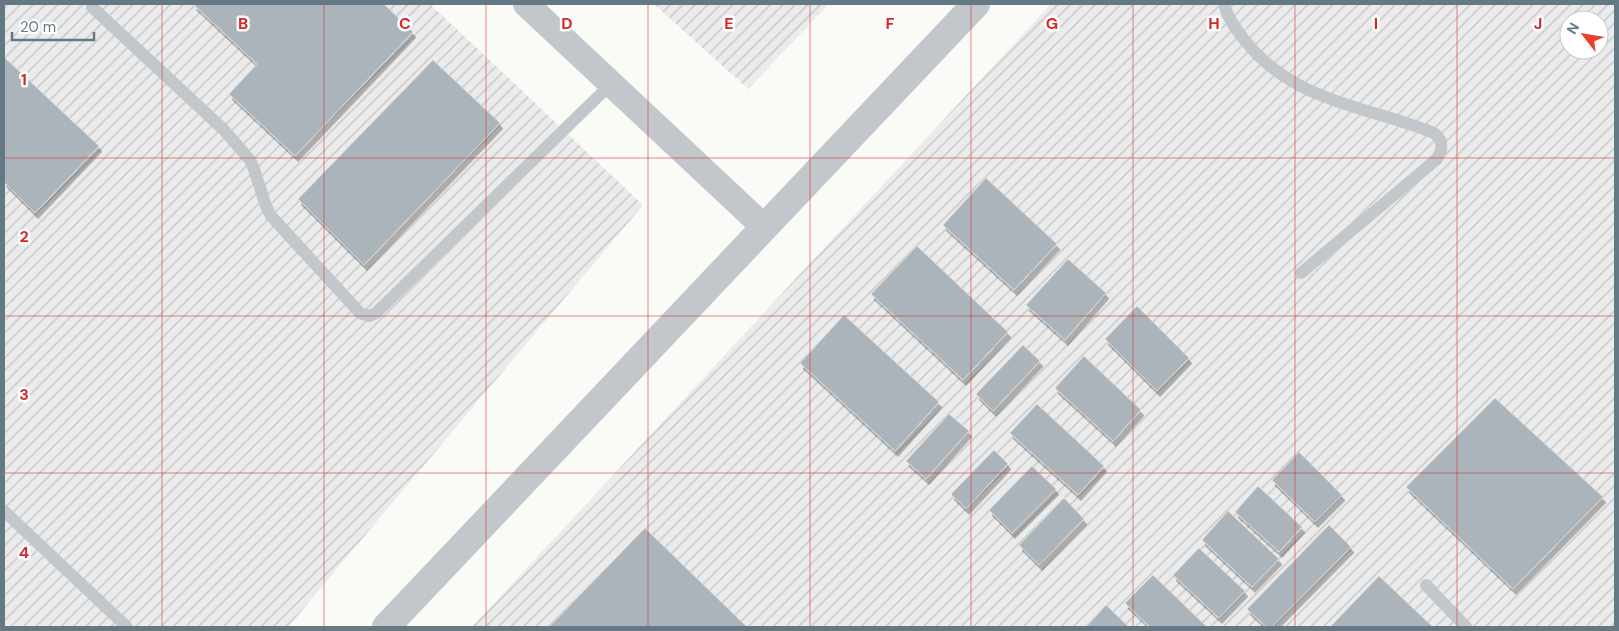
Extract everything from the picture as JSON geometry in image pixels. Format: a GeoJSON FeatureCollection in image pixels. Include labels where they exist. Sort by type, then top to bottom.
{"type":"FeatureCollection","features":[{"type":"Feature","properties":{"kind":"street"},"geometry":{"type":"LineString","coordinates":[[526,4],[764,227]]}},
{"type":"Feature","properties":{"kind":"street"},"geometry":{"type":"LineString","coordinates":[[386,627],[976,4]]}},
{"type":"Feature","properties":{"kind":"lane"},"geometry":{"type":"LineString","coordinates":[[1224,4],[1236,30],[1255,53],[1276,71],[1301,87],[1330,100],[1434,133],[1440,137],[1442,144],[1441,152],[1437,159],[1301,273]]}},
{"type":"Feature","properties":{"kind":"lane"},"geometry":{"type":"LineString","coordinates":[[92,7],[222,129],[250,160],[271,216],[360,313],[369,316],[376,313],[611,84]]}},
{"type":"Feature","properties":{"kind":"lane"},"geometry":{"type":"LineString","coordinates":[[4,511],[127,627]]}},
{"type":"Feature","properties":{"kind":"lane"},"geometry":{"type":"LineString","coordinates":[[1426,585],[1466,627]]}},
{"type":"Feature","properties":{"kind":"shaded area"},"geometry":{"type":"Polygon","coordinates":[[[4,4],[430,4],[643,205],[288,627],[4,627],[4,4]]]}},
{"type":"Feature","properties":{"kind":"shaded area"},"geometry":{"type":"Polygon","coordinates":[[[654,4],[829,4],[748,89],[654,4]]]}},
{"type":"Feature","properties":{"kind":"shaded area"},"geometry":{"type":"Polygon","coordinates":[[[1051,4],[1615,4],[1615,627],[472,627],[1051,4]]]}},
{"type":"Feature","properties":{"kind":"building"},"geometry":{"type":"Polygon","coordinates":[[[193,4],[384,4],[413,32],[295,156],[229,94],[257,64],[193,4]]]}},
{"type":"Feature","properties":{"kind":"building"},"geometry":{"type":"Polygon","coordinates":[[[4,57],[99,146],[35,213],[4,182],[4,57]]]}},
{"type":"Feature","properties":{"kind":"building"},"geometry":{"type":"Polygon","coordinates":[[[433,60],[500,123],[364,265],[298,199],[433,60]]]}},
{"type":"Feature","properties":{"kind":"building"},"geometry":{"type":"Polygon","coordinates":[[[986,178],[1057,244],[1014,290],[943,225],[986,178]]]}},
{"type":"Feature","properties":{"kind":"building"},"geometry":{"type":"Polygon","coordinates":[[[917,246],[1008,332],[963,380],[871,294],[917,246]]]}},
{"type":"Feature","properties":{"kind":"building"},"geometry":{"type":"Polygon","coordinates":[[[1068,259],[1106,293],[1065,340],[1026,305],[1068,259]]]}},
{"type":"Feature","properties":{"kind":"building"},"geometry":{"type":"Polygon","coordinates":[[[1137,306],[1189,358],[1157,391],[1105,339],[1137,306]]]}},
{"type":"Feature","properties":{"kind":"building"},"geometry":{"type":"Polygon","coordinates":[[[844,315],[939,402],[895,451],[800,363],[844,315]]]}},
{"type":"Feature","properties":{"kind":"building"},"geometry":{"type":"Polygon","coordinates":[[[1023,345],[1040,361],[993,411],[976,394],[1023,345]]]}},
{"type":"Feature","properties":{"kind":"building"},"geometry":{"type":"Polygon","coordinates":[[[1084,356],[1141,410],[1113,441],[1055,388],[1084,356]]]}},
{"type":"Feature","properties":{"kind":"building"},"geometry":{"type":"Polygon","coordinates":[[[1495,398],[1603,497],[1513,589],[1406,487],[1495,398]]]}},
{"type":"Feature","properties":{"kind":"building"},"geometry":{"type":"Polygon","coordinates":[[[1037,404],[1104,466],[1078,495],[1010,433],[1037,404]]]}},
{"type":"Feature","properties":{"kind":"building"},"geometry":{"type":"Polygon","coordinates":[[[949,414],[969,431],[926,479],[906,461],[949,414]]]}},
{"type":"Feature","properties":{"kind":"building"},"geometry":{"type":"Polygon","coordinates":[[[994,450],[1008,464],[966,509],[951,494],[994,450]]]}},
{"type":"Feature","properties":{"kind":"building"},"geometry":{"type":"Polygon","coordinates":[[[1299,452],[1342,495],[1315,522],[1272,480],[1299,452]]]}},
{"type":"Feature","properties":{"kind":"building"},"geometry":{"type":"Polygon","coordinates":[[[1032,466],[1056,489],[1012,533],[989,510],[1032,466]]]}},
{"type":"Feature","properties":{"kind":"building"},"geometry":{"type":"Polygon","coordinates":[[[1258,486],[1302,527],[1279,552],[1235,512],[1258,486]]]}},
{"type":"Feature","properties":{"kind":"building"},"geometry":{"type":"Polygon","coordinates":[[[1064,498],[1084,519],[1039,565],[1019,545],[1064,498]]]}},
{"type":"Feature","properties":{"kind":"building"},"geometry":{"type":"Polygon","coordinates":[[[1228,511],[1279,559],[1252,587],[1202,540],[1228,511]]]}},
{"type":"Feature","properties":{"kind":"building"},"geometry":{"type":"Polygon","coordinates":[[[1329,525],[1351,547],[1272,627],[1266,627],[1247,609],[1329,525]]]}},
{"type":"Feature","properties":{"kind":"building"},"geometry":{"type":"Polygon","coordinates":[[[645,528],[747,627],[549,627],[645,528]]]}},
{"type":"Feature","properties":{"kind":"building"},"geometry":{"type":"Polygon","coordinates":[[[1199,548],[1245,591],[1219,618],[1173,575],[1199,548]]]}},
{"type":"Feature","properties":{"kind":"building"},"geometry":{"type":"Polygon","coordinates":[[[1153,575],[1207,627],[1150,627],[1125,603],[1153,575]]]}},
{"type":"Feature","properties":{"kind":"building"},"geometry":{"type":"Polygon","coordinates":[[[1379,576],[1433,627],[1330,627],[1379,576]]]}},
{"type":"Feature","properties":{"kind":"building"},"geometry":{"type":"Polygon","coordinates":[[[1106,605],[1129,627],[1086,627],[1106,605]]]}}]}
